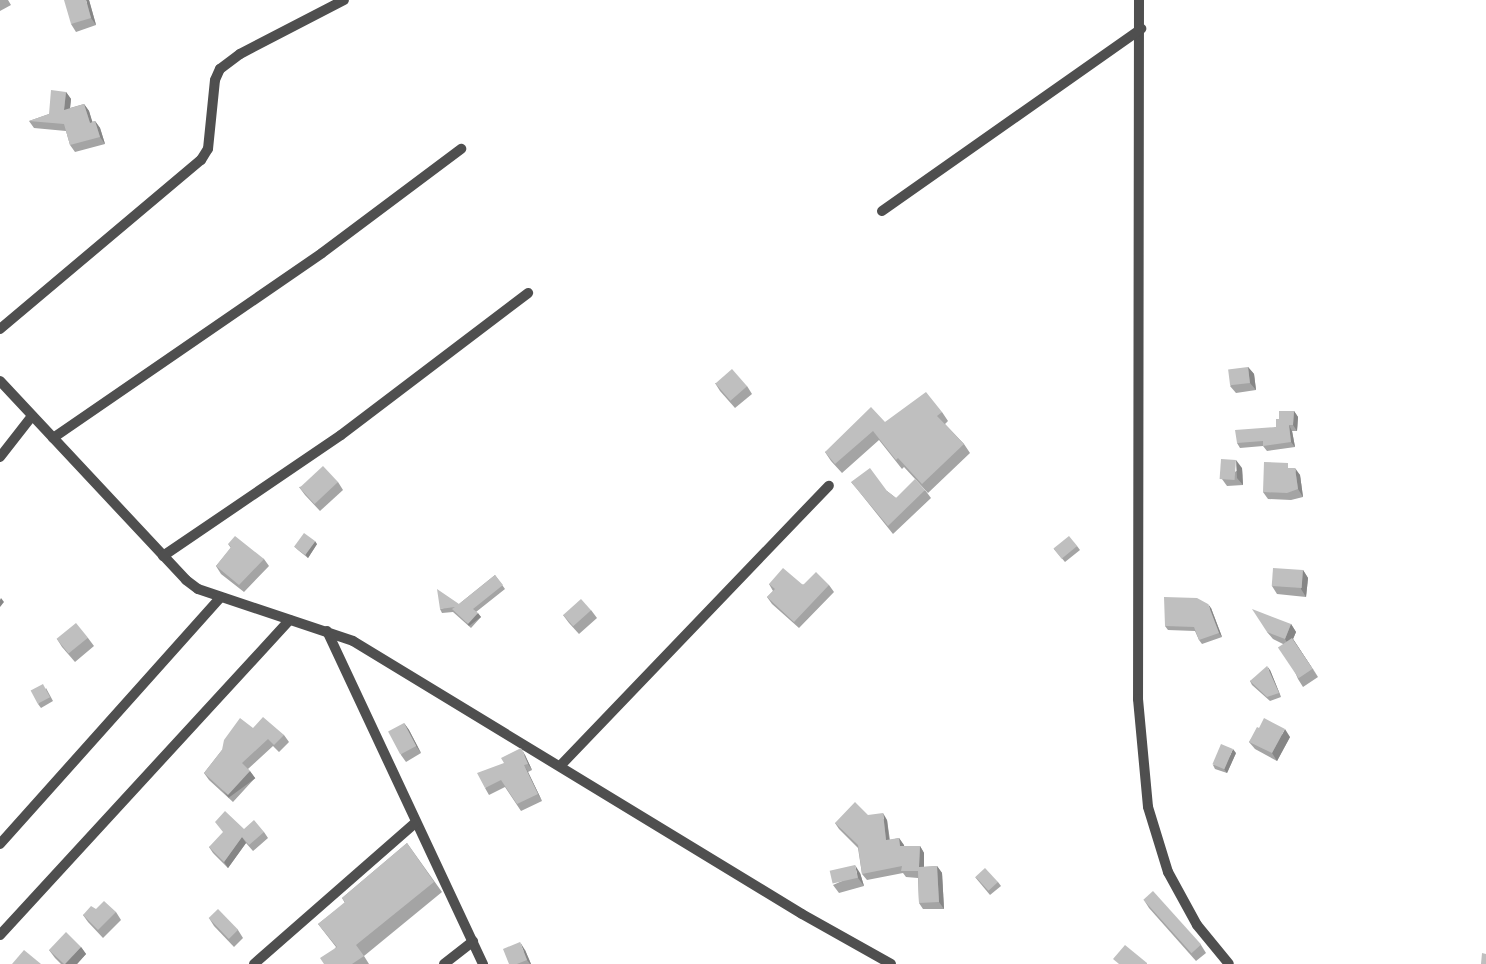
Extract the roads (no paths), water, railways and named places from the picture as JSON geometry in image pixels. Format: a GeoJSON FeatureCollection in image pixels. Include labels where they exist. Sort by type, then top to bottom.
{"type":"FeatureCollection","features":[{"type":"Feature","properties":{"kind":"street"},"geometry":{"type":"LineString","coordinates":[[0,329],[201,160],[208,149],[215,80],[220,69],[240,54],[344,0]]}},
{"type":"Feature","properties":{"kind":"street"},"geometry":{"type":"LineString","coordinates":[[1139,0],[1141,29],[1138,699],[1146,788],[1148,807],[1168,872],[1196,926],[1229,964]]}},
{"type":"Feature","properties":{"kind":"street"},"geometry":{"type":"LineString","coordinates":[[882,211],[1141,29]]}},
{"type":"Feature","properties":{"kind":"street"},"geometry":{"type":"LineString","coordinates":[[53,438],[322,253],[461,150]]}},
{"type":"Feature","properties":{"kind":"street"},"geometry":{"type":"LineString","coordinates":[[163,556],[341,435],[528,292]]}},
{"type":"Feature","properties":{"kind":"street"},"geometry":{"type":"LineString","coordinates":[[0,381],[163,556],[198,589],[220,598],[328,631],[353,641],[802,914],[891,964]]}},
{"type":"Feature","properties":{"kind":"street"},"geometry":{"type":"LineString","coordinates":[[0,457],[32,416]]}},
{"type":"Feature","properties":{"kind":"street"},"geometry":{"type":"LineString","coordinates":[[561,766],[828,486]]}},
{"type":"Feature","properties":{"kind":"street"},"geometry":{"type":"LineString","coordinates":[[0,844],[220,598]]}},
{"type":"Feature","properties":{"kind":"street"},"geometry":{"type":"LineString","coordinates":[[0,935],[290,620]]}},
{"type":"Feature","properties":{"kind":"street"},"geometry":{"type":"LineString","coordinates":[[328,631],[483,964]]}},
{"type":"Feature","properties":{"kind":"street"},"geometry":{"type":"LineString","coordinates":[[254,964],[416,822]]}},
{"type":"Feature","properties":{"kind":"street"},"geometry":{"type":"LineString","coordinates":[[444,964],[473,942]]}}]}
